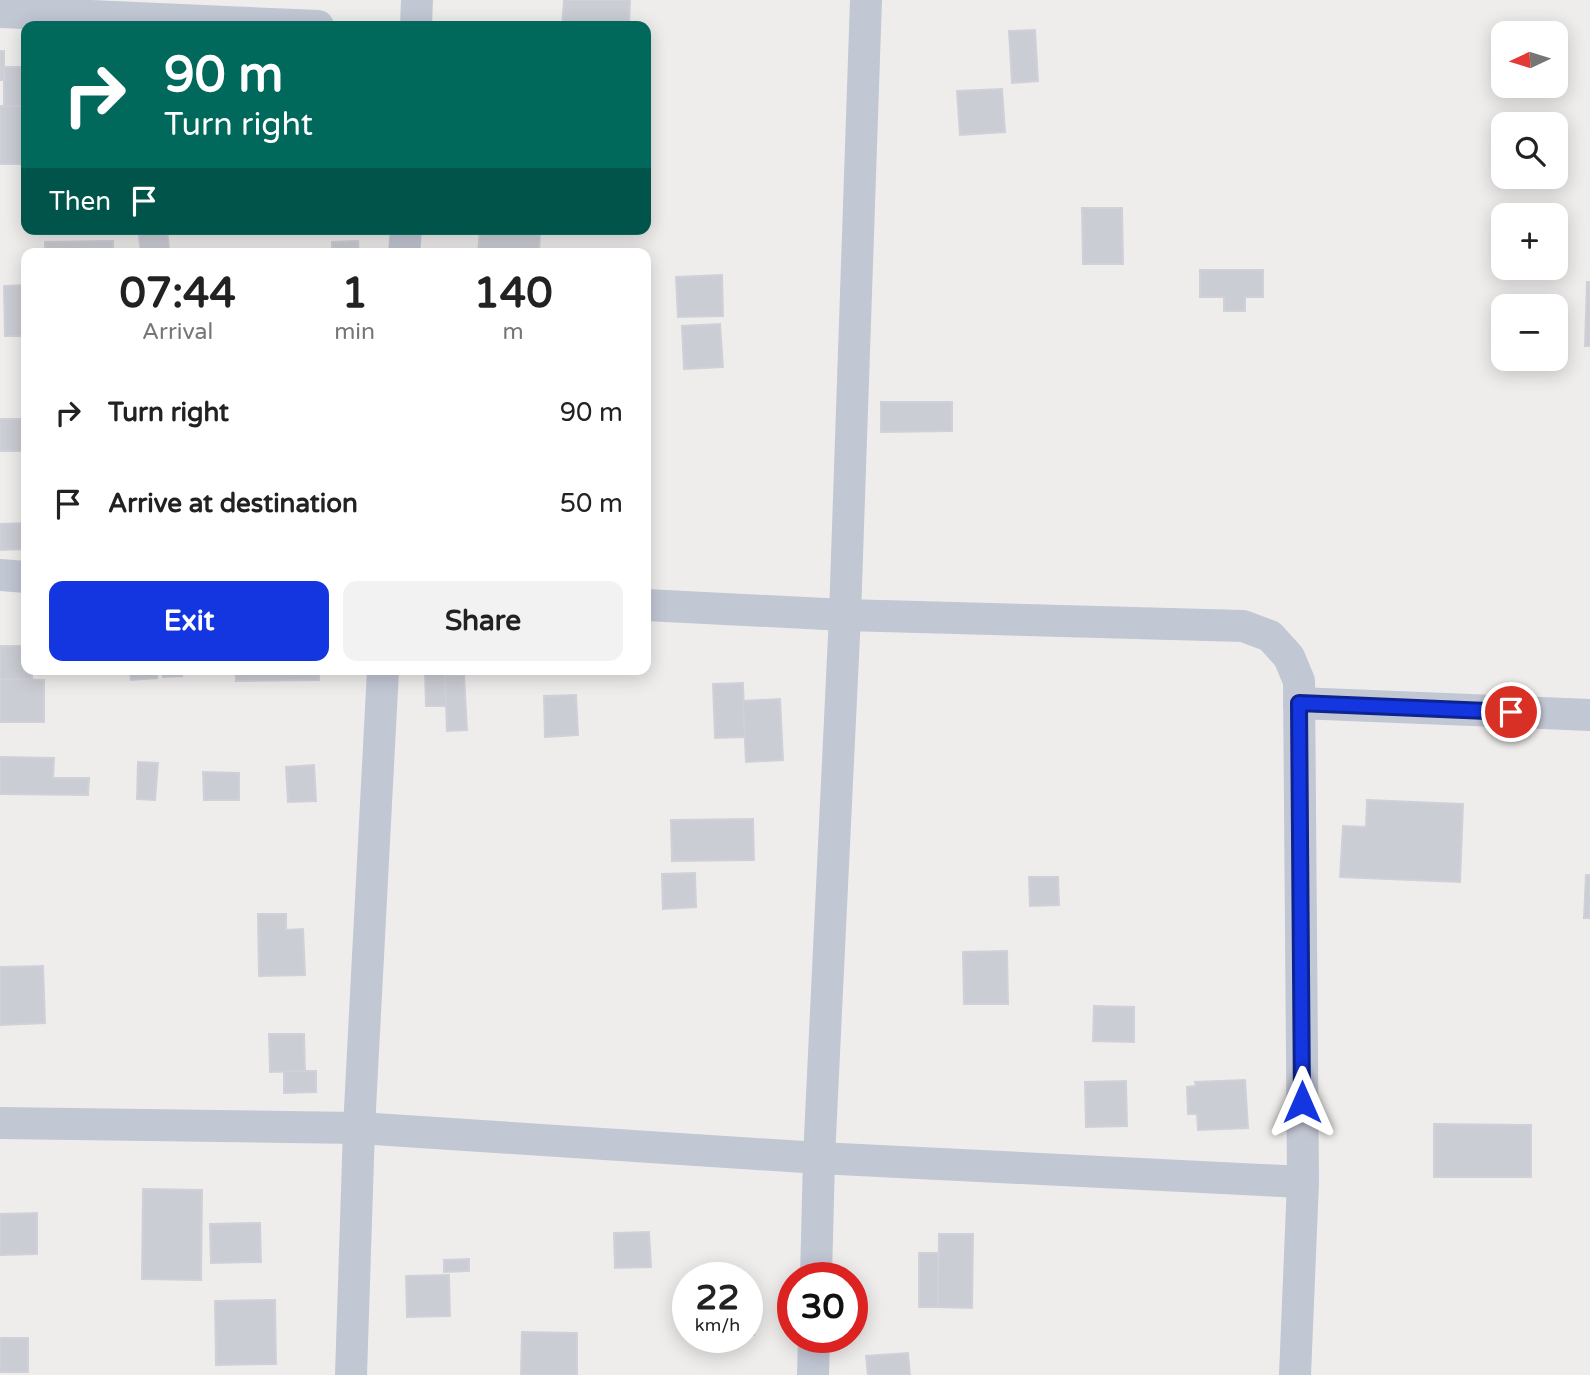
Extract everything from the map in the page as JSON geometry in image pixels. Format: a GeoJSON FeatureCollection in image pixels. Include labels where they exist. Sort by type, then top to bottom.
{"type":"FeatureCollection","features":[{"type":"Feature","properties":{"kind":"street"},"geometry":{"type":"LineString","coordinates":[[416,21],[417,0]]}},
{"type":"Feature","properties":{"kind":"street"},"geometry":{"type":"LineString","coordinates":[[816,1262],[845,615],[866,0]]}},
{"type":"Feature","properties":{"kind":"street"},"geometry":{"type":"LineString","coordinates":[[0,12],[204,21]]}},
{"type":"Feature","properties":{"kind":"street"},"geometry":{"type":"LineString","coordinates":[[0,576],[21,577]]}},
{"type":"Feature","properties":{"kind":"street"},"geometry":{"type":"LineString","coordinates":[[651,605],[845,615],[1243,626],[1270,636],[1289,657],[1299,681],[1303,1182],[1296,1375]]}},
{"type":"Feature","properties":{"kind":"street"},"geometry":{"type":"LineString","coordinates":[[351,1375],[359,1128],[383,675]]}},
{"type":"Feature","properties":{"kind":"street"},"geometry":{"type":"LineString","coordinates":[[1299,703],[1590,715]]}},
{"type":"Feature","properties":{"kind":"street"},"geometry":{"type":"LineString","coordinates":[[0,1123],[359,1128],[819,1158],[1303,1182]]}},
{"type":"Feature","properties":{"kind":"street"},"geometry":{"type":"LineString","coordinates":[[813,1375],[814,1353]]}},
{"type":"Feature","properties":{"kind":"building"},"geometry":{"type":"Polygon","coordinates":[[[564,0],[630,0],[629,21],[562,21],[564,0]]]}},
{"type":"Feature","properties":{"kind":"building"},"geometry":{"type":"Polygon","coordinates":[[[1035,30],[1038,81],[1012,83],[1009,31],[1035,30]]]}},
{"type":"Feature","properties":{"kind":"building"},"geometry":{"type":"Polygon","coordinates":[[[0,51],[4,51],[4,80],[0,80],[0,51]]]}},
{"type":"Feature","properties":{"kind":"building"},"geometry":{"type":"Polygon","coordinates":[[[4,67],[21,67],[21,106],[4,106],[4,67]]]}},
{"type":"Feature","properties":{"kind":"building"},"geometry":{"type":"Polygon","coordinates":[[[1002,89],[1005,132],[960,135],[957,91],[1002,89]]]}},
{"type":"Feature","properties":{"kind":"building"},"geometry":{"type":"Polygon","coordinates":[[[0,106],[21,106],[21,164],[0,164],[0,106]]]}},
{"type":"Feature","properties":{"kind":"building"},"geometry":{"type":"Polygon","coordinates":[[[1082,208],[1122,208],[1123,264],[1083,264],[1082,208]]]}},
{"type":"Feature","properties":{"kind":"building"},"geometry":{"type":"Polygon","coordinates":[[[139,235],[168,235],[169,248],[140,248],[139,235]]]}},
{"type":"Feature","properties":{"kind":"building"},"geometry":{"type":"Polygon","coordinates":[[[480,235],[540,235],[539,248],[478,248],[480,235]]]}},
{"type":"Feature","properties":{"kind":"building"},"geometry":{"type":"Polygon","coordinates":[[[113,241],[113,248],[45,248],[45,242],[113,241]]]}},
{"type":"Feature","properties":{"kind":"building"},"geometry":{"type":"Polygon","coordinates":[[[358,241],[359,248],[332,248],[332,242],[358,241]]]}},
{"type":"Feature","properties":{"kind":"building"},"geometry":{"type":"Polygon","coordinates":[[[1200,270],[1263,270],[1263,297],[1245,297],[1245,311],[1224,311],[1224,297],[1200,297],[1200,270]]]}},
{"type":"Feature","properties":{"kind":"building"},"geometry":{"type":"Polygon","coordinates":[[[722,275],[723,316],[678,317],[676,277],[722,275]]]}},
{"type":"Feature","properties":{"kind":"building"},"geometry":{"type":"Polygon","coordinates":[[[1587,282],[1590,282],[1590,346],[1585,346],[1587,282]]]}},
{"type":"Feature","properties":{"kind":"building"},"geometry":{"type":"Polygon","coordinates":[[[21,285],[21,336],[5,336],[4,286],[21,285]]]}},
{"type":"Feature","properties":{"kind":"building"},"geometry":{"type":"Polygon","coordinates":[[[720,324],[723,367],[684,369],[682,326],[720,324]]]}},
{"type":"Feature","properties":{"kind":"building"},"geometry":{"type":"Polygon","coordinates":[[[881,402],[952,402],[952,431],[881,432],[881,402]]]}},
{"type":"Feature","properties":{"kind":"building"},"geometry":{"type":"Polygon","coordinates":[[[0,419],[21,419],[21,451],[0,451],[0,419]]]}},
{"type":"Feature","properties":{"kind":"building"},"geometry":{"type":"Polygon","coordinates":[[[21,523],[21,549],[0,550],[0,524],[21,523]]]}},
{"type":"Feature","properties":{"kind":"building"},"geometry":{"type":"Polygon","coordinates":[[[0,646],[21,646],[21,675],[32,675],[32,679],[0,679],[0,646]]]}},
{"type":"Feature","properties":{"kind":"building"},"geometry":{"type":"Polygon","coordinates":[[[130,675],[157,675],[157,678],[131,680],[130,675]]]}},
{"type":"Feature","properties":{"kind":"building"},"geometry":{"type":"Polygon","coordinates":[[[236,675],[319,675],[319,680],[236,681],[236,675]]]}},
{"type":"Feature","properties":{"kind":"building"},"geometry":{"type":"Polygon","coordinates":[[[425,675],[445,675],[446,706],[426,706],[425,675]]]}},
{"type":"Feature","properties":{"kind":"building"},"geometry":{"type":"Polygon","coordinates":[[[464,675],[467,730],[447,731],[445,676],[464,675]]]}},
{"type":"Feature","properties":{"kind":"building"},"geometry":{"type":"Polygon","coordinates":[[[0,679],[44,680],[44,722],[0,722],[0,679]]]}},
{"type":"Feature","properties":{"kind":"building"},"geometry":{"type":"Polygon","coordinates":[[[743,683],[745,737],[715,738],[713,684],[743,683]]]}},
{"type":"Feature","properties":{"kind":"building"},"geometry":{"type":"Polygon","coordinates":[[[576,695],[578,735],[545,737],[544,696],[576,695]]]}},
{"type":"Feature","properties":{"kind":"building"},"geometry":{"type":"Polygon","coordinates":[[[780,699],[783,760],[746,762],[743,701],[780,699]]]}},
{"type":"Feature","properties":{"kind":"building"},"geometry":{"type":"Polygon","coordinates":[[[0,757],[54,758],[53,778],[89,778],[88,795],[0,794],[0,757]]]}},
{"type":"Feature","properties":{"kind":"building"},"geometry":{"type":"Polygon","coordinates":[[[138,762],[158,763],[155,800],[137,799],[138,762]]]}},
{"type":"Feature","properties":{"kind":"building"},"geometry":{"type":"Polygon","coordinates":[[[314,765],[316,801],[288,802],[286,767],[314,765]]]}},
{"type":"Feature","properties":{"kind":"building"},"geometry":{"type":"Polygon","coordinates":[[[203,772],[239,773],[239,800],[204,800],[203,772]]]}},
{"type":"Feature","properties":{"kind":"building"},"geometry":{"type":"Polygon","coordinates":[[[1367,800],[1463,804],[1460,882],[1340,877],[1343,826],[1366,827],[1367,800]]]}},
{"type":"Feature","properties":{"kind":"building"},"geometry":{"type":"Polygon","coordinates":[[[753,819],[754,860],[672,861],[671,820],[753,819]]]}},
{"type":"Feature","properties":{"kind":"building"},"geometry":{"type":"Polygon","coordinates":[[[695,873],[696,907],[663,909],[662,874],[695,873]]]}},
{"type":"Feature","properties":{"kind":"building"},"geometry":{"type":"Polygon","coordinates":[[[1586,875],[1590,875],[1590,918],[1584,918],[1586,875]]]}},
{"type":"Feature","properties":{"kind":"building"},"geometry":{"type":"Polygon","coordinates":[[[1029,877],[1058,877],[1059,905],[1030,906],[1029,877]]]}},
{"type":"Feature","properties":{"kind":"building"},"geometry":{"type":"Polygon","coordinates":[[[258,914],[286,914],[286,930],[303,929],[305,975],[259,976],[258,914]]]}},
{"type":"Feature","properties":{"kind":"building"},"geometry":{"type":"Polygon","coordinates":[[[1007,951],[1008,1004],[964,1004],[963,952],[1007,951]]]}},
{"type":"Feature","properties":{"kind":"building"},"geometry":{"type":"Polygon","coordinates":[[[43,966],[45,1023],[0,1025],[0,967],[43,966]]]}},
{"type":"Feature","properties":{"kind":"building"},"geometry":{"type":"Polygon","coordinates":[[[1094,1006],[1134,1007],[1134,1042],[1093,1041],[1094,1006]]]}},
{"type":"Feature","properties":{"kind":"building"},"geometry":{"type":"Polygon","coordinates":[[[269,1034],[304,1034],[305,1071],[270,1072],[269,1034]]]}},
{"type":"Feature","properties":{"kind":"building"},"geometry":{"type":"Polygon","coordinates":[[[284,1071],[316,1071],[316,1092],[284,1093],[284,1071]]]}},
{"type":"Feature","properties":{"kind":"building"},"geometry":{"type":"Polygon","coordinates":[[[1245,1080],[1248,1128],[1198,1130],[1197,1114],[1188,1114],[1187,1087],[1196,1086],[1195,1082],[1245,1080]]]}},
{"type":"Feature","properties":{"kind":"building"},"geometry":{"type":"Polygon","coordinates":[[[1126,1081],[1127,1126],[1086,1127],[1085,1082],[1126,1081]]]}},
{"type":"Feature","properties":{"kind":"building"},"geometry":{"type":"Polygon","coordinates":[[[1434,1124],[1531,1125],[1531,1177],[1434,1177],[1434,1124]]]}},
{"type":"Feature","properties":{"kind":"building"},"geometry":{"type":"Polygon","coordinates":[[[143,1189],[202,1190],[201,1280],[142,1279],[143,1189]]]}},
{"type":"Feature","properties":{"kind":"building"},"geometry":{"type":"Polygon","coordinates":[[[37,1213],[37,1254],[0,1255],[0,1214],[37,1213]]]}},
{"type":"Feature","properties":{"kind":"building"},"geometry":{"type":"Polygon","coordinates":[[[260,1223],[261,1262],[211,1263],[210,1224],[260,1223]]]}},
{"type":"Feature","properties":{"kind":"building"},"geometry":{"type":"Polygon","coordinates":[[[649,1232],[651,1267],[615,1268],[614,1233],[649,1232]]]}},
{"type":"Feature","properties":{"kind":"building"},"geometry":{"type":"Polygon","coordinates":[[[939,1234],[973,1234],[972,1308],[938,1307],[939,1234]]]}},
{"type":"Feature","properties":{"kind":"building"},"geometry":{"type":"Polygon","coordinates":[[[919,1253],[938,1253],[938,1307],[919,1307],[919,1253]]]}},
{"type":"Feature","properties":{"kind":"building"},"geometry":{"type":"Polygon","coordinates":[[[469,1259],[469,1271],[444,1272],[444,1260],[469,1259]]]}},
{"type":"Feature","properties":{"kind":"building"},"geometry":{"type":"Polygon","coordinates":[[[449,1275],[450,1316],[407,1317],[406,1276],[449,1275]]]}},
{"type":"Feature","properties":{"kind":"building"},"geometry":{"type":"Polygon","coordinates":[[[275,1300],[276,1364],[216,1365],[215,1301],[275,1300]]]}},
{"type":"Feature","properties":{"kind":"building"},"geometry":{"type":"Polygon","coordinates":[[[522,1332],[577,1333],[577,1375],[521,1375],[522,1332]]]}},
{"type":"Feature","properties":{"kind":"building"},"geometry":{"type":"Polygon","coordinates":[[[0,1338],[28,1338],[28,1372],[0,1372],[0,1338]]]}},
{"type":"Feature","properties":{"kind":"building"},"geometry":{"type":"Polygon","coordinates":[[[908,1353],[910,1375],[868,1375],[866,1356],[908,1353]]]}},
{"type":"Feature","properties":{"kind":"route"},"geometry":{"type":"LineString","coordinates":[[1302,1102],[1299,703],[1511,712]]}}]}
